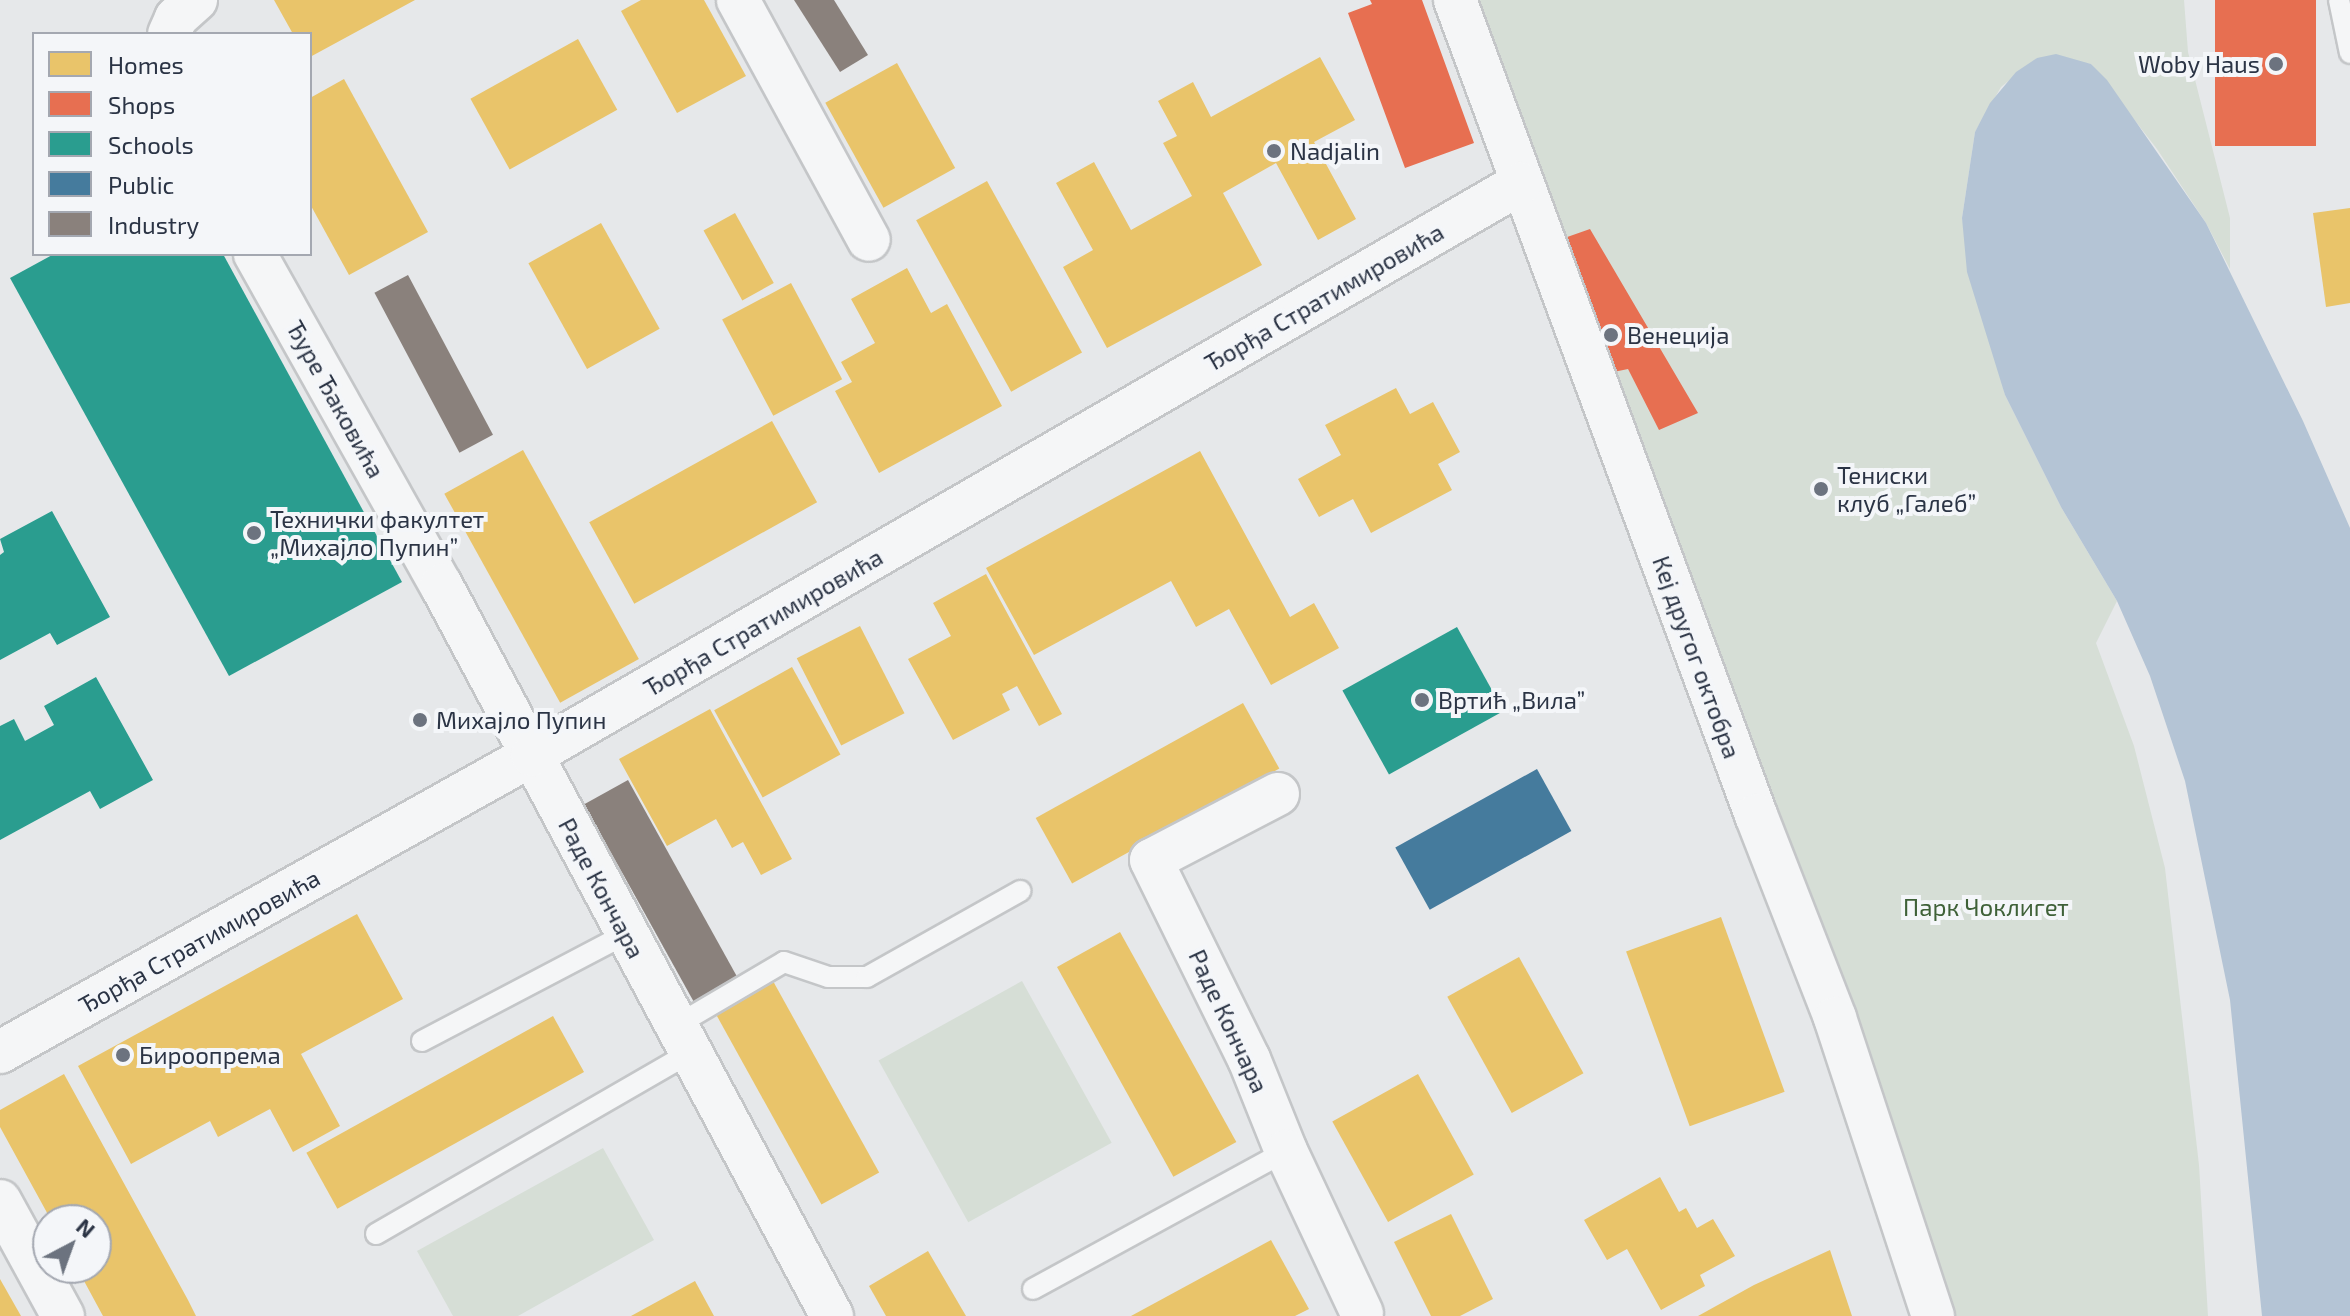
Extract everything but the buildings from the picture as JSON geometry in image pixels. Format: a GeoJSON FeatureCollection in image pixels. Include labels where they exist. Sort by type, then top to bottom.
{"type":"FeatureCollection","features":[{"type":"Feature","properties":{"kind":"street"},"geometry":{"type":"LineString","coordinates":[[170,32],[176,18],[196,0]]}},
{"type":"Feature","properties":{"kind":"street"},"geometry":{"type":"LineString","coordinates":[[738,0],[869,240]]}},
{"type":"Feature","properties":{"kind":"street","name":"Кеј другог октобра"},"geometry":{"type":"LineString","coordinates":[[1455,0],[1835,1018],[1933,1316]]}},
{"type":"Feature","properties":{"kind":"street","name":"Ђорђа Стратимировића"},"geometry":{"type":"LineString","coordinates":[[0,1052],[532,755],[1521,183]]}},
{"type":"Feature","properties":{"kind":"street","name":"Ђуре Ђаковића"},"geometry":{"type":"LineString","coordinates":[[256,256],[532,755]]}},
{"type":"Feature","properties":{"kind":"street","name":"Раде Кончара"},"geometry":{"type":"LineString","coordinates":[[532,755],[832,1316]]}},
{"type":"Feature","properties":{"kind":"street","name":"Раде Кончара"},"geometry":{"type":"LineString","coordinates":[[1278,794],[1151,860],[1249,1059],[1286,1151],[1361,1315]]}},
{"type":"Feature","properties":{"kind":"street"},"geometry":{"type":"LineString","coordinates":[[0,1201],[63,1316]]}},
{"type":"Feature","properties":{"kind":"lane"},"geometry":{"type":"LineString","coordinates":[[2339,0],[2350,53]]}},
{"type":"Feature","properties":{"kind":"lane"},"geometry":{"type":"LineString","coordinates":[[376,1234],[684,1038],[784,962],[828,977],[867,977],[1020,891]]}},
{"type":"Feature","properties":{"kind":"lane"},"geometry":{"type":"LineString","coordinates":[[422,1041],[626,934]]}},
{"type":"Feature","properties":{"kind":"lane"},"geometry":{"type":"LineString","coordinates":[[1033,1289],[1286,1151]]}},
{"type":"Feature","properties":{"kind":"green space","name":"Парк Чоклигет"},"geometry":{"type":"Polygon","coordinates":[[[1465,0],[2184,0],[2188,52],[2230,218],[2230,269],[2206,223],[2157,149],[2091,64],[2037,58],[2001,87],[1975,132],[1962,218],[2005,395],[2061,507],[2117,601],[2096,643],[2134,746],[2165,868],[2199,1165],[2208,1316],[1933,1316],[1465,0]]]}},
{"type":"Feature","properties":{"kind":"green space"},"geometry":{"type":"Polygon","coordinates":[[[1022,981],[1112,1143],[968,1222],[879,1061],[1022,981]]]}},
{"type":"Feature","properties":{"kind":"green space"},"geometry":{"type":"Polygon","coordinates":[[[603,1148],[654,1240],[518,1316],[453,1316],[417,1251],[603,1148]]]}},
{"type":"Feature","properties":{"kind":"water"},"geometry":{"type":"Polygon","coordinates":[[[2056,54],[2091,64],[2107,80],[2206,223],[2303,421],[2350,528],[2350,1316],[2262,1316],[2230,1000],[2185,781],[2150,676],[2117,601],[2061,507],[2005,395],[1967,272],[1962,218],[1975,132],[1990,103],[2016,72],[2037,58],[2056,54]]]}},
{"type":"Feature","properties":{"kind":"place","name":"Woby Haus"},"geometry":{"type":"Point","coordinates":[2276,64]}},
{"type":"Feature","properties":{"kind":"place","name":"Nadjalin"},"geometry":{"type":"Point","coordinates":[1274,151]}},
{"type":"Feature","properties":{"kind":"place","name":"Венеција"},"geometry":{"type":"Point","coordinates":[1611,335]}},
{"type":"Feature","properties":{"kind":"place","name":"Тениски клуб „Галеб”"},"geometry":{"type":"Point","coordinates":[1821,489]}},
{"type":"Feature","properties":{"kind":"place","name":"Технички факултет „Михајло Пупин”"},"geometry":{"type":"Point","coordinates":[254,533]}},
{"type":"Feature","properties":{"kind":"place","name":"Вртић „Вила”"},"geometry":{"type":"Point","coordinates":[1422,700]}},
{"type":"Feature","properties":{"kind":"place","name":"Михајло Пупин"},"geometry":{"type":"Point","coordinates":[420,720]}},
{"type":"Feature","properties":{"kind":"place","name":"Бироопрема"},"geometry":{"type":"Point","coordinates":[123,1055]}}]}
